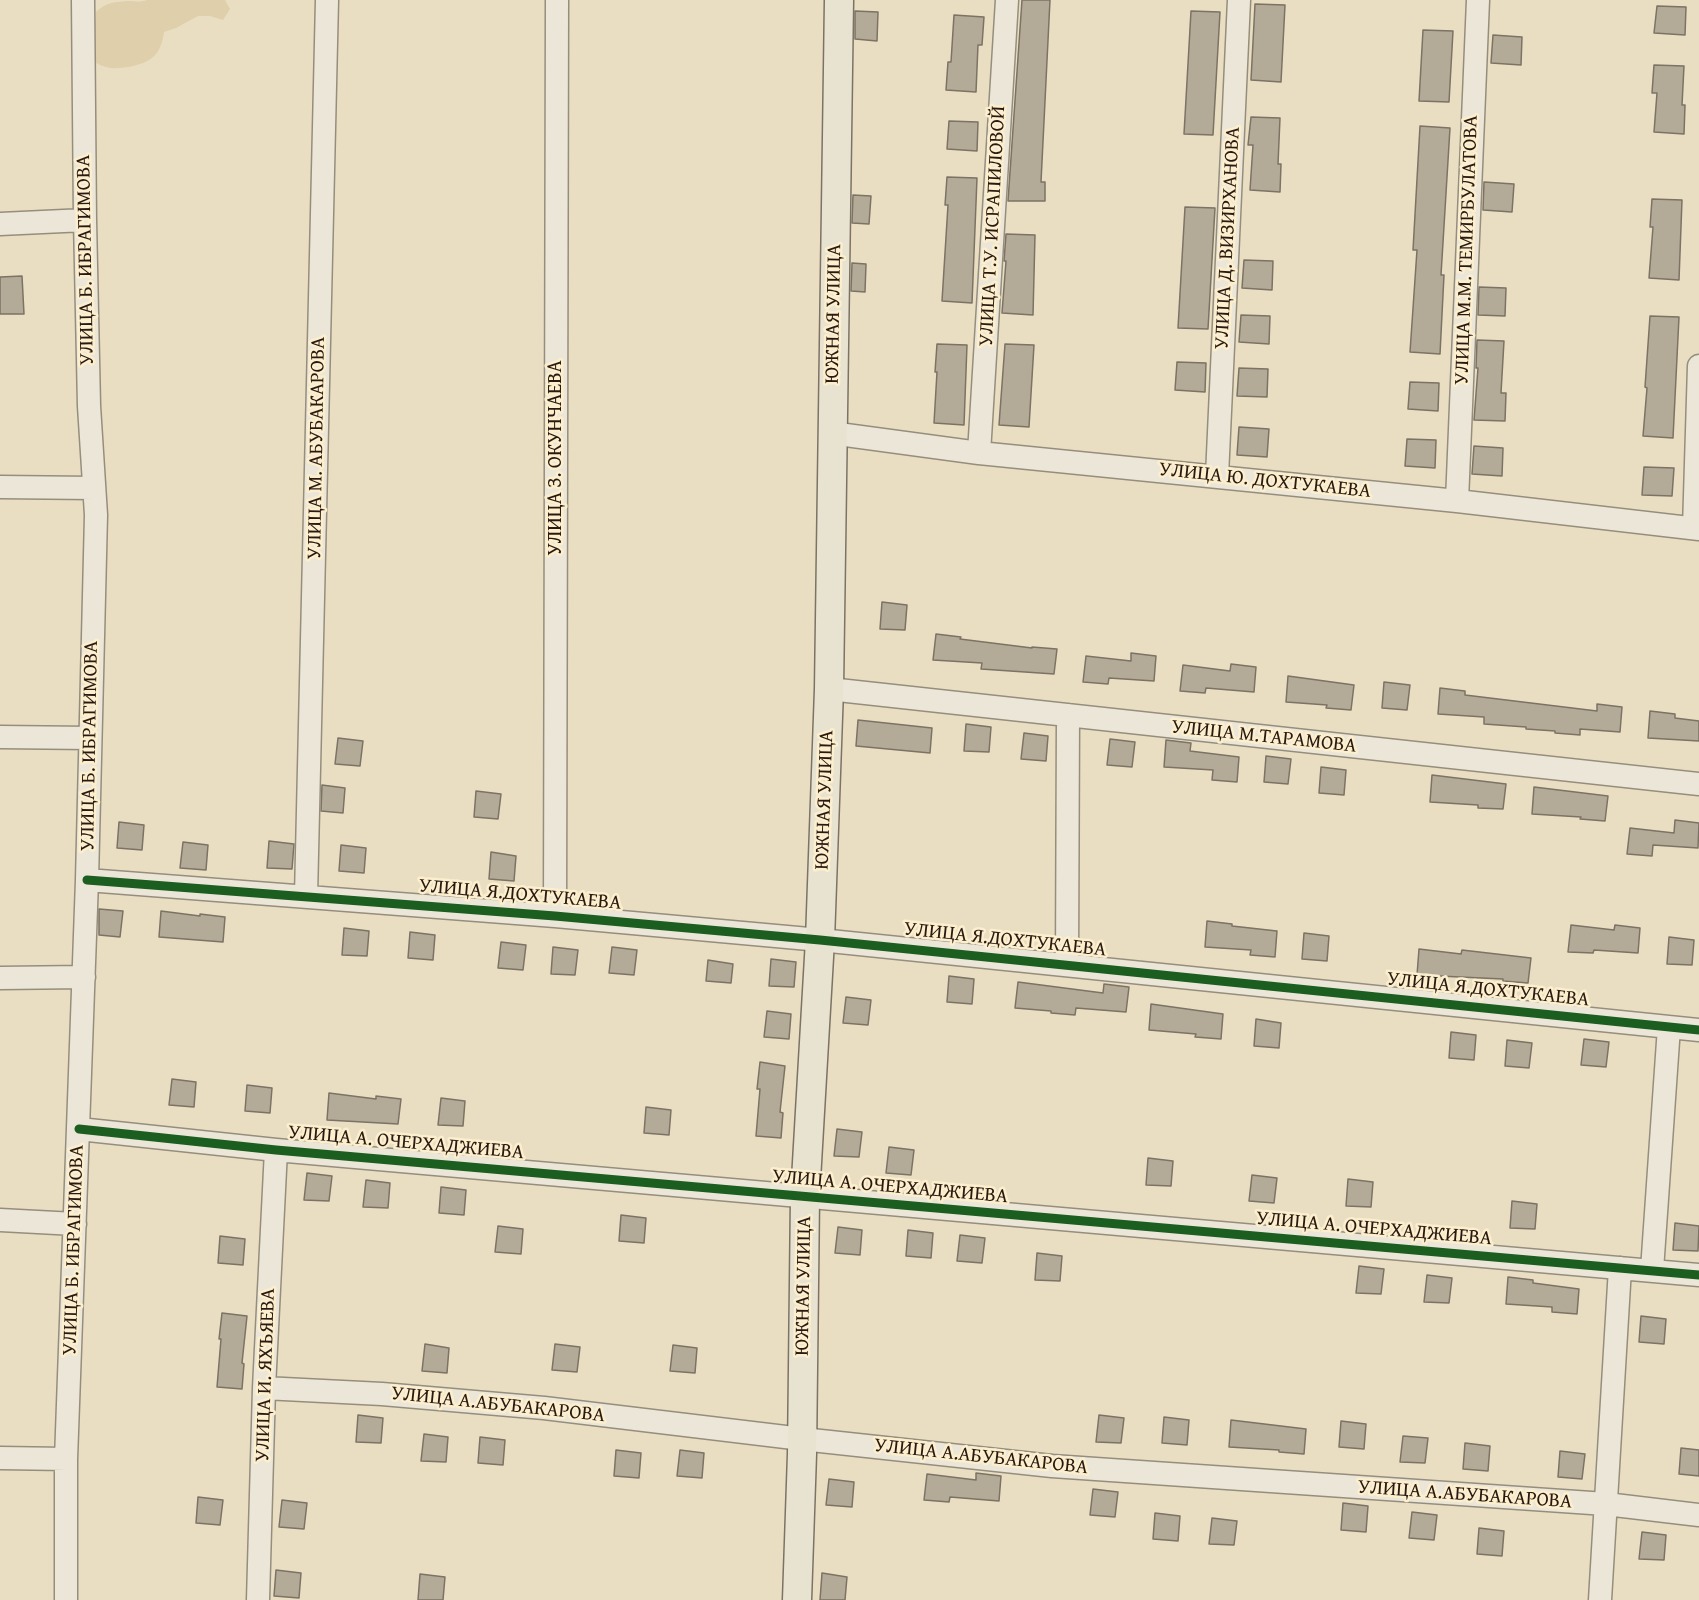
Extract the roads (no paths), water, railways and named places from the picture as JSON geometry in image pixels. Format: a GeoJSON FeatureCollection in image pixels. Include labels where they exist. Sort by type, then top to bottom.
{"type":"FeatureCollection","features":[{"type":"Feature","properties":{"kind":"main road","name":"ЮЖНАЯ УЛИЦА"},"geometry":{"type":"LineString","coordinates":[[797,1600],[802,1439],[805,1197],[820,940],[829,689],[839,0]]}},
{"type":"Feature","properties":{"kind":"street","name":"УЛИЦА Б. ИБРАГИМОВА"},"geometry":{"type":"LineString","coordinates":[[66,1600],[66,1459],[84,977],[96,515],[89,406],[83,0]]}},
{"type":"Feature","properties":{"kind":"street","name":"УЛИЦА М. АБУБАКАРОВА"},"geometry":{"type":"LineString","coordinates":[[306,896],[327,0]]}},
{"type":"Feature","properties":{"kind":"street","name":"УЛИЦА З. ОКУНЧАЕВА"},"geometry":{"type":"LineString","coordinates":[[555,916],[557,0]]}},
{"type":"Feature","properties":{"kind":"street","name":"УЛИЦА Т.У. ИСРАПИЛОВОЙ"},"geometry":{"type":"LineString","coordinates":[[979,453],[1007,0]]}},
{"type":"Feature","properties":{"kind":"street","name":"УЛИЦА Д. ВИЗИРХАНОВА"},"geometry":{"type":"LineString","coordinates":[[1217,476],[1239,0]]}},
{"type":"Feature","properties":{"kind":"street","name":"УЛИЦА М.М. ТЕМИРБУЛАТОВА"},"geometry":{"type":"LineString","coordinates":[[1457,501],[1478,0]]}},
{"type":"Feature","properties":{"kind":"street"},"geometry":{"type":"LineString","coordinates":[[0,224],[85,220]]}},
{"type":"Feature","properties":{"kind":"street"},"geometry":{"type":"LineString","coordinates":[[1696,528],[1699,366]]}},
{"type":"Feature","properties":{"kind":"street","name":"УЛИЦА Ю. ДОХТУКАЕВА"},"geometry":{"type":"LineString","coordinates":[[831,433],[979,453],[1457,501],[1696,528]]}},
{"type":"Feature","properties":{"kind":"street"},"geometry":{"type":"LineString","coordinates":[[0,488],[93,488]]}},
{"type":"Feature","properties":{"kind":"street","name":"УЛИЦА М.ТАРАМОВА"},"geometry":{"type":"LineString","coordinates":[[829,689],[1699,784]]}},
{"type":"Feature","properties":{"kind":"street"},"geometry":{"type":"LineString","coordinates":[[1067,965],[1068,715]]}},
{"type":"Feature","properties":{"kind":"street"},"geometry":{"type":"LineString","coordinates":[[0,737],[90,738]]}},
{"type":"Feature","properties":{"kind":"street","name":"УЛИЦА Я.ДОХТУКАЕВА"},"geometry":{"type":"LineString","coordinates":[[87,880],[555,916],[820,940],[1699,1030]]}},
{"type":"Feature","properties":{"kind":"street"},"geometry":{"type":"LineString","coordinates":[[0,978],[84,977]]}},
{"type":"Feature","properties":{"kind":"street"},"geometry":{"type":"LineString","coordinates":[[1652,1270],[1669,1027]]}},
{"type":"Feature","properties":{"kind":"street","name":"УЛИЦА А. ОЧЕРХАДЖИЕВА"},"geometry":{"type":"LineString","coordinates":[[79,1129],[276,1150],[1699,1275]]}},
{"type":"Feature","properties":{"kind":"street","name":"УЛИЦА И. ЯХЪЯЕВА"},"geometry":{"type":"LineString","coordinates":[[258,1600],[264,1388],[276,1150]]}},
{"type":"Feature","properties":{"kind":"street"},"geometry":{"type":"LineString","coordinates":[[0,1220],[75,1224]]}},
{"type":"Feature","properties":{"kind":"street"},"geometry":{"type":"LineString","coordinates":[[1600,1600],[1620,1268]]}},
{"type":"Feature","properties":{"kind":"street","name":"УЛИЦА А.АБУБАКАРОВА"},"geometry":{"type":"LineString","coordinates":[[264,1388],[382,1394],[543,1408],[1052,1466],[1606,1504],[1699,1515]]}},
{"type":"Feature","properties":{"kind":"street"},"geometry":{"type":"LineString","coordinates":[[0,1458],[66,1459]]}}]}
